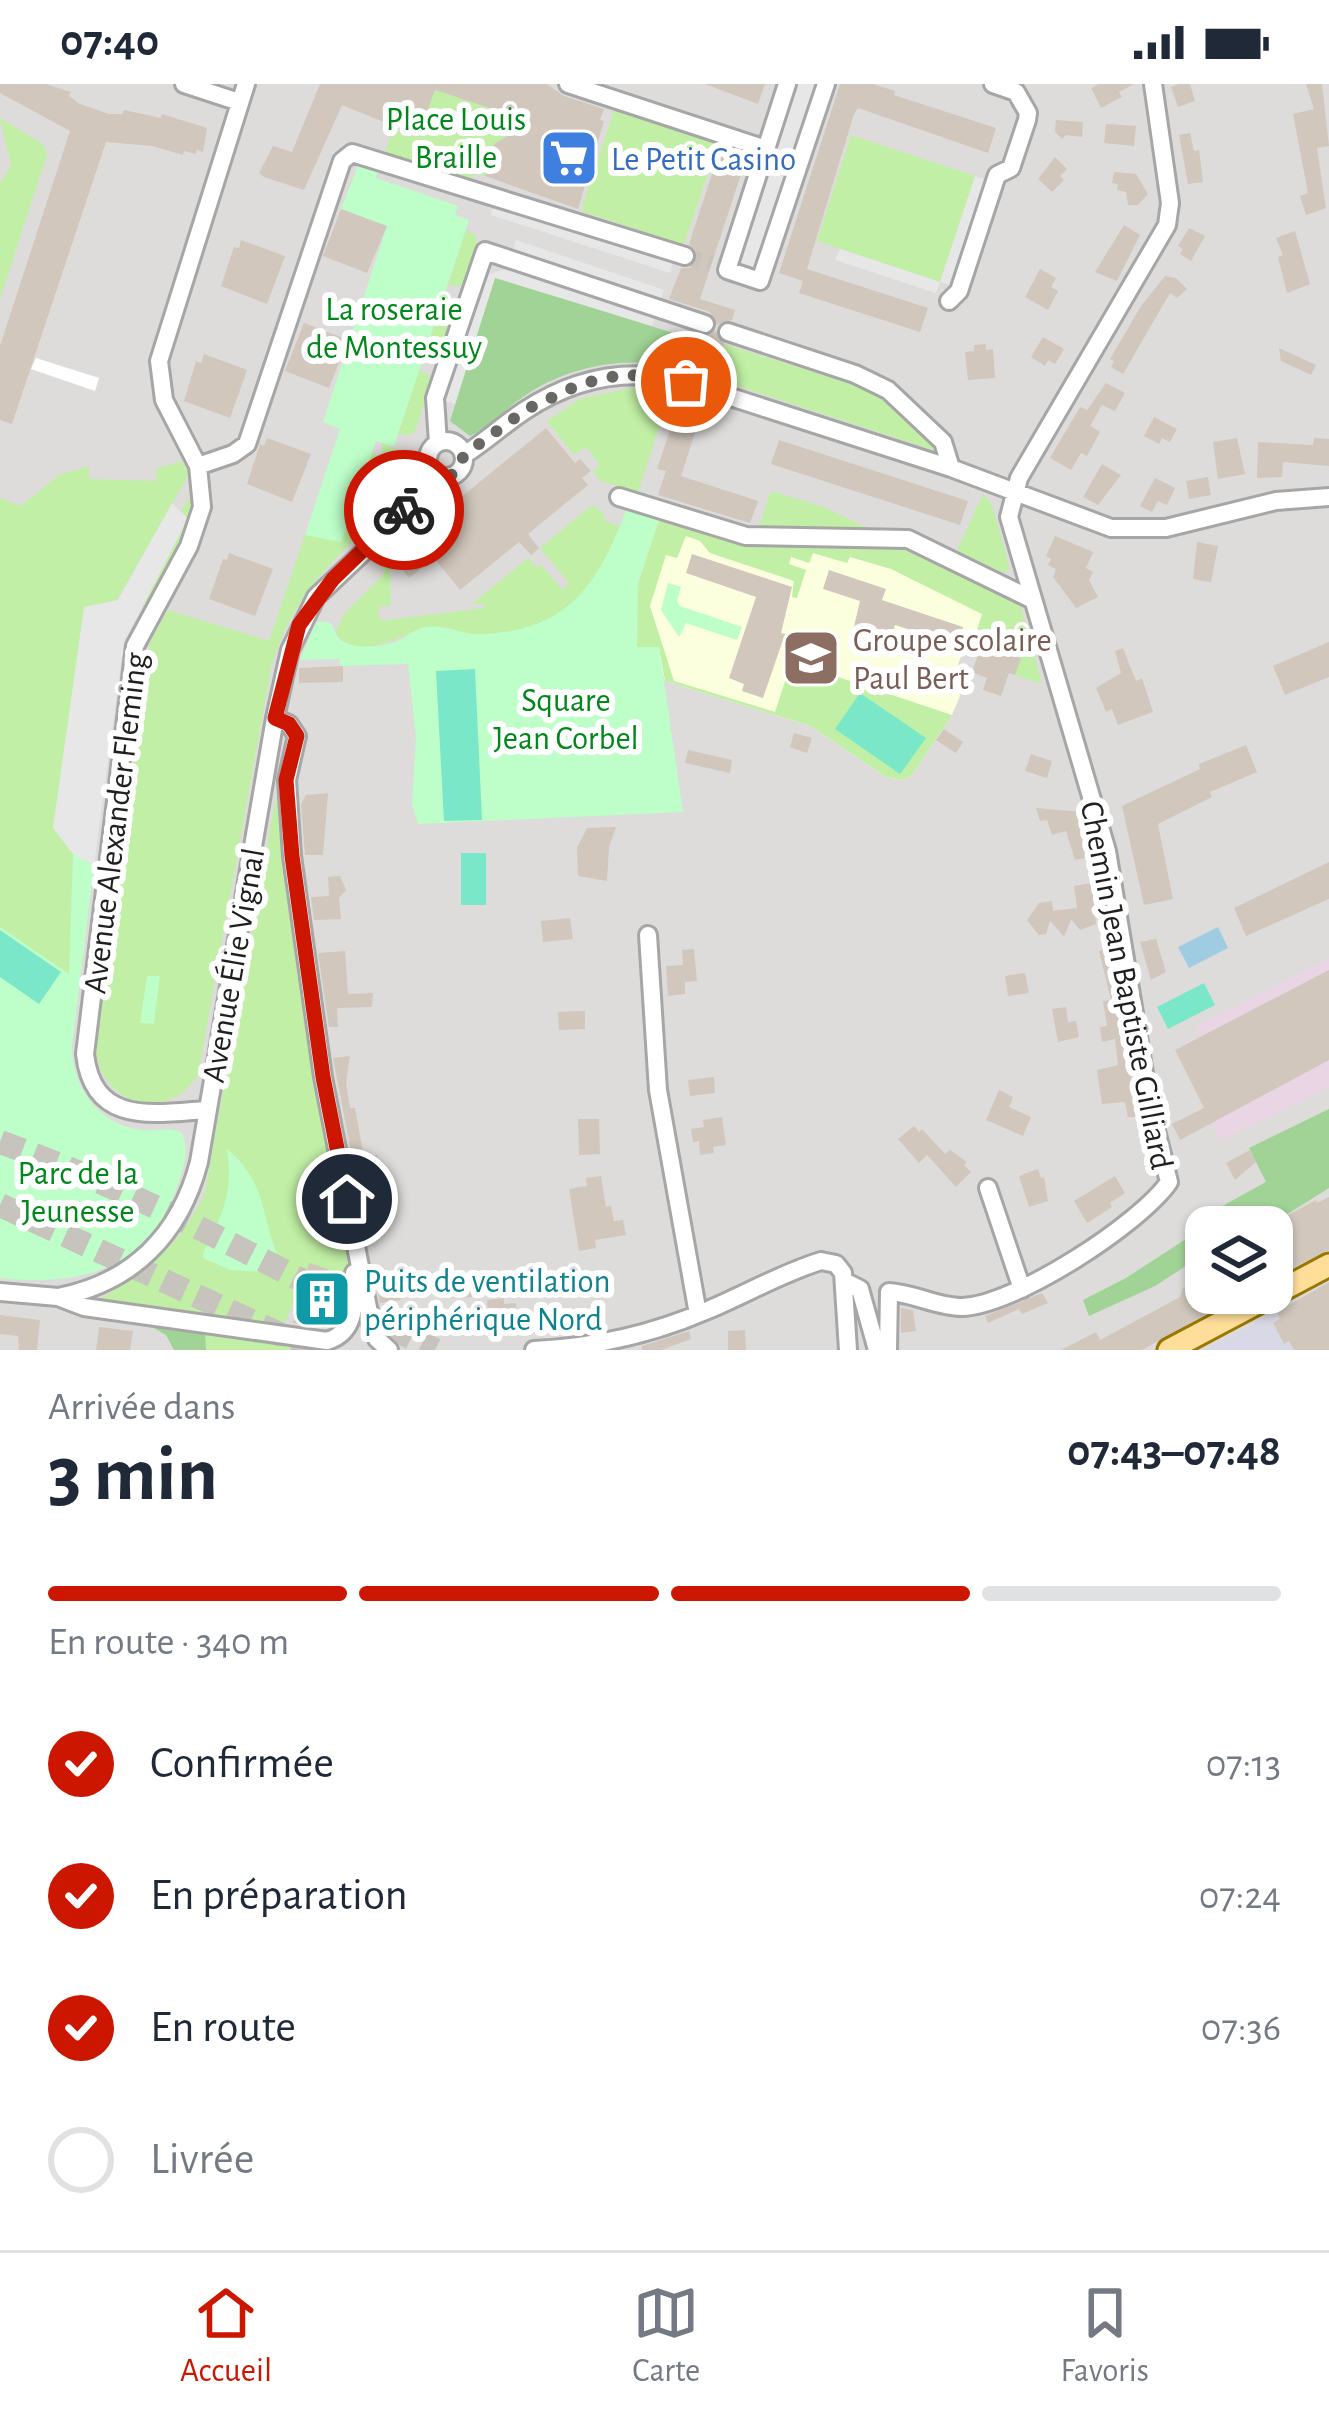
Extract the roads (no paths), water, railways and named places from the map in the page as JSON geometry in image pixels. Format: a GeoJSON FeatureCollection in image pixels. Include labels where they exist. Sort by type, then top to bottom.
{"type":"FeatureCollection","features":[{"type":"Feature","properties":{"kind":"main road"},"geometry":{"type":"LineString","coordinates":[[1168,1350],[1329,1265]]}},
{"type":"Feature","properties":{"kind":"street","name":"Avenue Alexander Fleming"},"geometry":{"type":"LineString","coordinates":[[184,84],[243,93],[158,361],[164,400],[198,466],[203,492],[196,532],[139,634],[132,659],[85,1054],[87,1070],[99,1092],[123,1110],[150,1115],[205,1111]]}},
{"type":"Feature","properties":{"kind":"street"},"geometry":{"type":"LineString","coordinates":[[568,84],[766,149]]}},
{"type":"Feature","properties":{"kind":"street"},"geometry":{"type":"LineString","coordinates":[[787,84],[719,267],[760,281],[826,84]]}},
{"type":"Feature","properties":{"kind":"street"},"geometry":{"type":"LineString","coordinates":[[949,301],[959,291],[997,175],[1011,168],[1028,120],[1016,92],[993,84]]}},
{"type":"Feature","properties":{"kind":"street"},"geometry":{"type":"LineString","coordinates":[[1015,492],[1018,478],[1167,225],[1170,203],[1153,84]]}},
{"type":"Feature","properties":{"kind":"street"},"geometry":{"type":"LineString","coordinates":[[198,466],[247,444],[342,161],[352,153],[685,256]]}},
{"type":"Feature","properties":{"kind":"street"},"geometry":{"type":"LineString","coordinates":[[438,443],[454,443],[464,455],[463,466],[444,475],[428,459],[438,443],[435,398],[485,251],[705,325]]}},
{"type":"Feature","properties":{"kind":"street"},"geometry":{"type":"LineString","coordinates":[[728,332],[855,374],[888,390],[944,442],[951,468]]}},
{"type":"Feature","properties":{"kind":"street"},"geometry":{"type":"LineString","coordinates":[[464,455],[527,409],[581,384],[624,374],[686,382]]}},
{"type":"Feature","properties":{"kind":"street"},"geometry":{"type":"LineString","coordinates":[[710,390],[951,468],[1111,529],[1182,525],[1276,501],[1329,497]]}},
{"type":"Feature","properties":{"kind":"street","name":"Avenue Élie Vignal"},"geometry":{"type":"LineString","coordinates":[[58,1297],[108,1282],[160,1243],[190,1194],[242,925],[275,718],[299,625],[325,588],[444,475]]}},
{"type":"Feature","properties":{"kind":"street","name":"Chemin Jean Baptiste Gilliard"},"geometry":{"type":"LineString","coordinates":[[888,1350],[889,1292],[958,1307],[987,1303],[1022,1289],[1087,1250],[1141,1209],[1165,1188],[1169,1175],[1149,1103],[1107,851],[1009,517],[1015,492]]}},
{"type":"Feature","properties":{"kind":"street"},"geometry":{"type":"LineString","coordinates":[[619,497],[746,536],[908,539],[1034,600]]}},
{"type":"Feature","properties":{"kind":"street"},"geometry":{"type":"LineString","coordinates":[[275,718],[289,724],[297,736],[286,780],[323,1077],[372,1328],[389,1350]]}},
{"type":"Feature","properties":{"kind":"street"},"geometry":{"type":"LineString","coordinates":[[648,935],[658,1090],[698,1315]]}},
{"type":"Feature","properties":{"kind":"street"},"geometry":{"type":"LineString","coordinates":[[988,1188],[1022,1289]]}},
{"type":"Feature","properties":{"kind":"street"},"geometry":{"type":"LineString","coordinates":[[0,1292],[58,1297],[84,1307],[327,1341],[342,1334],[352,1318],[355,1238]]}},
{"type":"Feature","properties":{"kind":"street"},"geometry":{"type":"LineString","coordinates":[[534,1350],[579,1349],[621,1339],[698,1315],[821,1261],[842,1268],[848,1350]]}},
{"type":"Feature","properties":{"kind":"street"},"geometry":{"type":"LineString","coordinates":[[844,1281],[860,1289],[877,1350]]}},
{"type":"Feature","properties":{"kind":"water"},"geometry":{"type":"Polygon","coordinates":[[[1218,927],[1228,948],[1189,968],[1178,947],[1218,927]]]}},
{"type":"Feature","properties":{"kind":"tunnel"},"geometry":{"type":"LineString","coordinates":[[685,256],[711,264]]}},
{"type":"Feature","properties":{"kind":"tunnel"},"geometry":{"type":"LineString","coordinates":[[0,1142],[167,1212],[435,1350]]}},
{"type":"Feature","properties":{"kind":"tunnel"},"geometry":{"type":"LineString","coordinates":[[0,1205],[314,1350]]}},
{"type":"Feature","properties":{"kind":"place","name":"Le Petit Casino"},"geometry":{"type":"Point","coordinates":[569,158]}},
{"type":"Feature","properties":{"kind":"place","name":"Groupe scolaire Paul Bert"},"geometry":{"type":"Point","coordinates":[811,658]}},
{"type":"Feature","properties":{"kind":"place","name":"Puits de ventilation périphérique Nord"},"geometry":{"type":"Point","coordinates":[322,1299]}},
{"type":"Feature","properties":{"kind":"park label","name":"Place Louis Braille"},"geometry":{"type":"Point","coordinates":[456,137]}},
{"type":"Feature","properties":{"kind":"park label","name":"La roseraie de Montessuy"},"geometry":{"type":"Point","coordinates":[394,327]}},
{"type":"Feature","properties":{"kind":"park label","name":"Square Jean Corbel"},"geometry":{"type":"Point","coordinates":[566,718]}},
{"type":"Feature","properties":{"kind":"park label","name":"Parc de la Jeunesse"},"geometry":{"type":"Point","coordinates":[78,1191]}}]}
